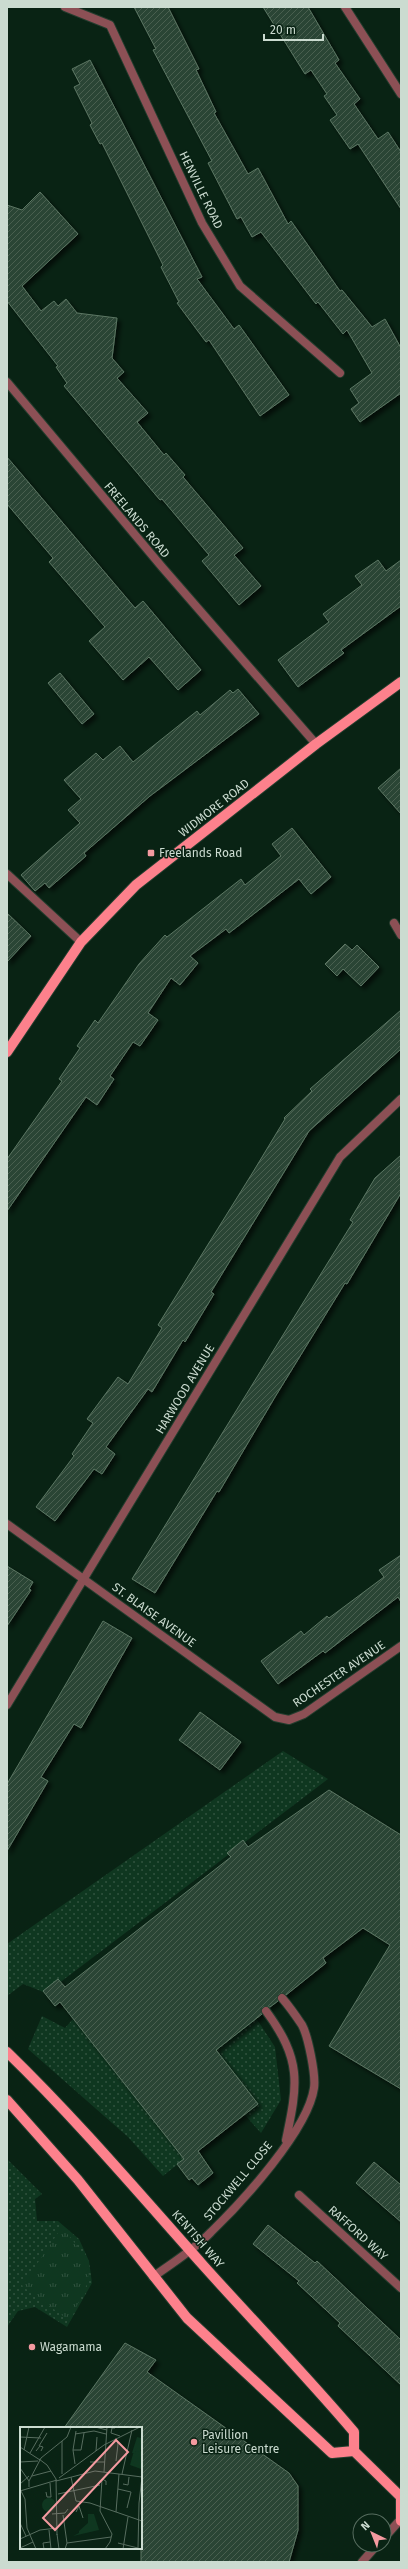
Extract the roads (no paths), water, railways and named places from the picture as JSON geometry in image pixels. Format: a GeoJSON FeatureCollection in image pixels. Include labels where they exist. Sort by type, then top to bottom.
{"type":"FeatureCollection","features":[{"type":"Feature","properties":{"kind":"main road","name":"WIDMORE ROAD"},"geometry":{"type":"LineString","coordinates":[[7,1052],[81,942],[136,885],[316,744],[401,682]]}},
{"type":"Feature","properties":{"kind":"main road","name":"KENTISH WAY"},"geometry":{"type":"LineString","coordinates":[[7,2052],[105,2153],[190,2251],[316,2387],[354,2432],[354,2450]]}},
{"type":"Feature","properties":{"kind":"main road"},"geometry":{"type":"LineString","coordinates":[[7,2100],[78,2180],[152,2277],[204,2334],[332,2453],[354,2450],[401,2497],[401,2521]]}},
{"type":"Feature","properties":{"kind":"street","name":"HENVILLE ROAD"},"geometry":{"type":"LineString","coordinates":[[65,7],[110,25],[202,223],[240,286],[340,373]]}},
{"type":"Feature","properties":{"kind":"street"},"geometry":{"type":"LineString","coordinates":[[345,7],[401,94]]}},
{"type":"Feature","properties":{"kind":"street","name":"FREELANDS ROAD"},"geometry":{"type":"LineString","coordinates":[[7,382],[162,567],[316,744]]}},
{"type":"Feature","properties":{"kind":"street"},"geometry":{"type":"LineString","coordinates":[[7,874],[81,942]]}},
{"type":"Feature","properties":{"kind":"street"},"geometry":{"type":"LineString","coordinates":[[394,923],[401,935]]}},
{"type":"Feature","properties":{"kind":"street","name":"HARWOOD AVENUE"},"geometry":{"type":"LineString","coordinates":[[7,1705],[340,1157],[401,1100]]}},
{"type":"Feature","properties":{"kind":"street","name":"ST. BLAISE AVENUE"},"geometry":{"type":"LineString","coordinates":[[7,1524],[275,1717],[289,1720]]}},
{"type":"Feature","properties":{"kind":"street","name":"ROCHESTER AVENUE"},"geometry":{"type":"LineString","coordinates":[[289,1720],[304,1714],[401,1646]]}},
{"type":"Feature","properties":{"kind":"street","name":"STOCKWELL CLOSE"},"geometry":{"type":"LineString","coordinates":[[152,2277],[190,2251],[211,2233],[254,2184],[304,2117],[314,2087],[302,2026],[284,2001]]}},
{"type":"Feature","properties":{"kind":"street","name":"STOCKWELL CLOSE"},"geometry":{"type":"LineString","coordinates":[[266,2011],[285,2040],[292,2060],[296,2095],[285,2144]]}},
{"type":"Feature","properties":{"kind":"street","name":"RAFFORD WAY"},"geometry":{"type":"LineString","coordinates":[[299,2195],[401,2288]]}},
{"type":"Feature","properties":{"kind":"street"},"geometry":{"type":"LineString","coordinates":[[392,2530],[401,2521]]}},
{"type":"Feature","properties":{"kind":"street"},"geometry":{"type":"LineString","coordinates":[[362,2562],[370,2553]]}},
{"type":"Feature","properties":{"kind":"place","name":"Freelands Road"},"geometry":{"type":"Point","coordinates":[151,853]}},
{"type":"Feature","properties":{"kind":"place","name":"Wagamama"},"geometry":{"type":"Point","coordinates":[32,2347]}},
{"type":"Feature","properties":{"kind":"place","name":"Pavillion Leisure Centre"},"geometry":{"type":"Point","coordinates":[194,2442]}}]}
